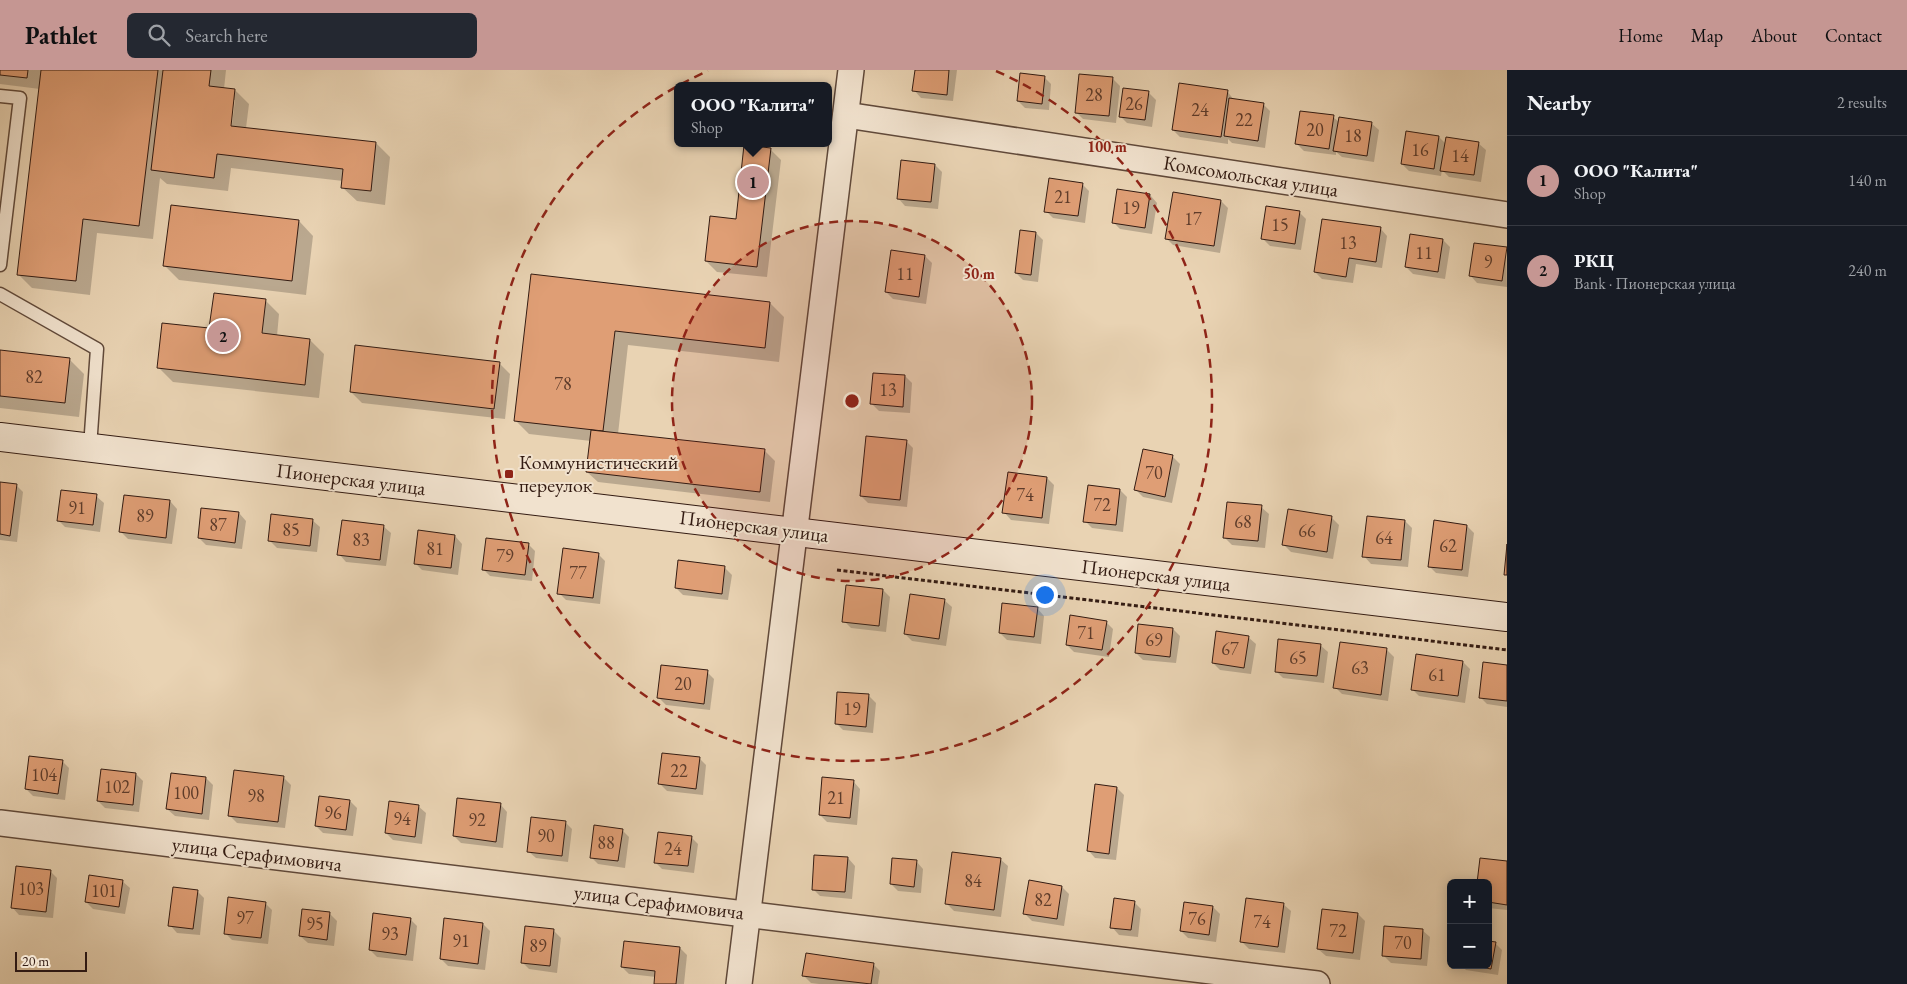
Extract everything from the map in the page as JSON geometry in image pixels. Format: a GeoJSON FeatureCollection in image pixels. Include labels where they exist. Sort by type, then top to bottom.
{"type":"FeatureCollection","features":[{"type":"Feature","properties":{"kind":"street"},"geometry":{"type":"LineString","coordinates":[[739,984],[851,70]]}},
{"type":"Feature","properties":{"kind":"street","name":"Комсомольская улица"},"geometry":{"type":"LineString","coordinates":[[846,115],[1507,215]]}},
{"type":"Feature","properties":{"kind":"street","name":"Пионерская улица"},"geometry":{"type":"LineString","coordinates":[[0,437],[796,531],[1507,618]]}},
{"type":"Feature","properties":{"kind":"street","name":"улица Серафимовича"},"geometry":{"type":"LineString","coordinates":[[0,823],[1317,984]]}},
{"type":"Feature","properties":{"kind":"lane"},"geometry":{"type":"LineString","coordinates":[[0,96],[20,98],[0,265]]}},
{"type":"Feature","properties":{"kind":"lane"},"geometry":{"type":"LineString","coordinates":[[0,294],[97,348],[90,447]]}},
{"type":"Feature","properties":{"kind":"path"},"geometry":{"type":"LineString","coordinates":[[837,570],[1507,650]]}},
{"type":"Feature","properties":{"kind":"building"},"geometry":{"type":"Polygon","coordinates":[[[0,70],[28,70],[27,78],[0,75],[0,70]]]}},
{"type":"Feature","properties":{"kind":"building"},"geometry":{"type":"Polygon","coordinates":[[[41,70],[158,70],[139,226],[83,219],[76,281],[17,275],[41,70]]]}},
{"type":"Feature","properties":{"kind":"building"},"geometry":{"type":"Polygon","coordinates":[[[163,70],[211,70],[209,86],[235,89],[231,126],[376,142],[371,191],[341,188],[343,169],[217,154],[214,178],[151,170],[163,70]]]}},
{"type":"Feature","properties":{"kind":"building"},"geometry":{"type":"Polygon","coordinates":[[[915,70],[949,70],[947,95],[912,91],[915,70]]]}},
{"type":"Feature","properties":{"kind":"building"},"geometry":{"type":"Polygon","coordinates":[[[1020,73],[1045,76],[1042,104],[1017,101],[1020,73]]]}},
{"type":"Feature","properties":{"kind":"building"},"geometry":{"type":"Polygon","coordinates":[[[1079,74],[1113,77],[1109,116],[1075,113],[1079,74]]]}},
{"type":"Feature","properties":{"kind":"building"},"geometry":{"type":"Polygon","coordinates":[[[1179,83],[1228,90],[1221,137],[1172,130],[1179,83]]]}},
{"type":"Feature","properties":{"kind":"building"},"geometry":{"type":"Polygon","coordinates":[[[1123,88],[1149,91],[1145,120],[1119,117],[1123,88]]]}},
{"type":"Feature","properties":{"kind":"building"},"geometry":{"type":"Polygon","coordinates":[[[1229,98],[1264,103],[1258,141],[1224,136],[1229,98]]]}},
{"type":"Feature","properties":{"kind":"building"},"geometry":{"type":"Polygon","coordinates":[[[1300,111],[1334,115],[1329,149],[1295,144],[1300,111]]]}},
{"type":"Feature","properties":{"kind":"building"},"geometry":{"type":"Polygon","coordinates":[[[1339,117],[1372,122],[1367,156],[1333,151],[1339,117]]]}},
{"type":"Feature","properties":{"kind":"building"},"geometry":{"type":"Polygon","coordinates":[[[1406,131],[1439,136],[1434,169],[1401,164],[1406,131]]]}},
{"type":"Feature","properties":{"kind":"building"},"geometry":{"type":"Polygon","coordinates":[[[1446,137],[1479,142],[1474,175],[1440,171],[1446,137]]]}},
{"type":"Feature","properties":{"kind":"building"},"geometry":{"type":"Polygon","coordinates":[[[744,147],[771,148],[757,267],[705,261],[710,216],[736,219],[744,147]]]}},
{"type":"Feature","properties":{"kind":"building"},"geometry":{"type":"Polygon","coordinates":[[[901,160],[935,164],[931,202],[897,199],[901,160]]]}},
{"type":"Feature","properties":{"kind":"building"},"geometry":{"type":"Polygon","coordinates":[[[1049,178],[1083,183],[1078,216],[1044,212],[1049,178]]]}},
{"type":"Feature","properties":{"kind":"building"},"geometry":{"type":"Polygon","coordinates":[[[1117,189],[1150,194],[1145,228],[1112,223],[1117,189]]]}},
{"type":"Feature","properties":{"kind":"building"},"geometry":{"type":"Polygon","coordinates":[[[1173,192],[1221,200],[1214,246],[1165,239],[1173,192]]]}},
{"type":"Feature","properties":{"kind":"building"},"geometry":{"type":"Polygon","coordinates":[[[171,205],[299,220],[292,281],[163,266],[171,205]]]}},
{"type":"Feature","properties":{"kind":"building"},"geometry":{"type":"Polygon","coordinates":[[[1266,206],[1300,211],[1295,244],[1261,239],[1266,206]]]}},
{"type":"Feature","properties":{"kind":"building"},"geometry":{"type":"Polygon","coordinates":[[[1322,219],[1381,227],[1376,262],[1349,258],[1346,277],[1314,272],[1322,219]]]}},
{"type":"Feature","properties":{"kind":"building"},"geometry":{"type":"Polygon","coordinates":[[[1020,230],[1036,232],[1031,275],[1015,273],[1020,230]]]}},
{"type":"Feature","properties":{"kind":"building"},"geometry":{"type":"Polygon","coordinates":[[[1410,234],[1443,239],[1438,272],[1405,267],[1410,234]]]}},
{"type":"Feature","properties":{"kind":"building"},"geometry":{"type":"Polygon","coordinates":[[[1474,243],[1507,247],[1502,281],[1469,276],[1474,243]]]}},
{"type":"Feature","properties":{"kind":"building"},"geometry":{"type":"Polygon","coordinates":[[[891,250],[925,255],[919,297],[885,292],[891,250]]]}},
{"type":"Feature","properties":{"kind":"building"},"geometry":{"type":"Polygon","coordinates":[[[531,274],[770,302],[765,348],[615,331],[603,431],[514,421],[531,274]]]}},
{"type":"Feature","properties":{"kind":"building"},"geometry":{"type":"Polygon","coordinates":[[[214,293],[266,299],[262,333],[310,339],[305,385],[157,368],[162,323],[209,328],[214,293]]]}},
{"type":"Feature","properties":{"kind":"building"},"geometry":{"type":"Polygon","coordinates":[[[355,345],[500,362],[494,409],[350,392],[355,345]]]}},
{"type":"Feature","properties":{"kind":"building"},"geometry":{"type":"Polygon","coordinates":[[[0,350],[70,358],[65,403],[0,396],[0,350]]]}},
{"type":"Feature","properties":{"kind":"building"},"geometry":{"type":"Polygon","coordinates":[[[873,373],[905,375],[903,407],[870,404],[873,373]]]}},
{"type":"Feature","properties":{"kind":"building"},"geometry":{"type":"Polygon","coordinates":[[[591,430],[765,449],[760,492],[586,472],[591,430]]]}},
{"type":"Feature","properties":{"kind":"building"},"geometry":{"type":"Polygon","coordinates":[[[866,436],[907,440],[900,500],[860,496],[866,436]]]}},
{"type":"Feature","properties":{"kind":"building"},"geometry":{"type":"Polygon","coordinates":[[[1143,449],[1173,455],[1165,497],[1134,490],[1143,449]]]}},
{"type":"Feature","properties":{"kind":"building"},"geometry":{"type":"Polygon","coordinates":[[[1008,472],[1047,477],[1042,518],[1002,513],[1008,472]]]}},
{"type":"Feature","properties":{"kind":"building"},"geometry":{"type":"Polygon","coordinates":[[[0,482],[17,484],[10,536],[0,534],[0,482]]]}},
{"type":"Feature","properties":{"kind":"building"},"geometry":{"type":"Polygon","coordinates":[[[1088,485],[1120,489],[1116,525],[1083,522],[1088,485]]]}},
{"type":"Feature","properties":{"kind":"building"},"geometry":{"type":"Polygon","coordinates":[[[61,490],[97,494],[93,525],[57,521],[61,490]]]}},
{"type":"Feature","properties":{"kind":"building"},"geometry":{"type":"Polygon","coordinates":[[[124,495],[170,500],[166,538],[119,532],[124,495]]]}},
{"type":"Feature","properties":{"kind":"building"},"geometry":{"type":"Polygon","coordinates":[[[1227,502],[1262,505],[1258,541],[1223,538],[1227,502]]]}},
{"type":"Feature","properties":{"kind":"building"},"geometry":{"type":"Polygon","coordinates":[[[201,508],[239,512],[235,543],[198,538],[201,508]]]}},
{"type":"Feature","properties":{"kind":"building"},"geometry":{"type":"Polygon","coordinates":[[[1288,509],[1332,516],[1327,552],[1282,545],[1288,509]]]}},
{"type":"Feature","properties":{"kind":"building"},"geometry":{"type":"Polygon","coordinates":[[[271,514],[313,519],[310,546],[268,541],[271,514]]]}},
{"type":"Feature","properties":{"kind":"building"},"geometry":{"type":"Polygon","coordinates":[[[1367,516],[1405,520],[1401,560],[1362,557],[1367,516]]]}},
{"type":"Feature","properties":{"kind":"building"},"geometry":{"type":"Polygon","coordinates":[[[342,520],[384,525],[380,560],[337,555],[342,520]]]}},
{"type":"Feature","properties":{"kind":"building"},"geometry":{"type":"Polygon","coordinates":[[[1434,520],[1467,525],[1462,570],[1428,567],[1434,520]]]}},
{"type":"Feature","properties":{"kind":"building"},"geometry":{"type":"Polygon","coordinates":[[[418,530],[455,535],[451,568],[414,564],[418,530]]]}},
{"type":"Feature","properties":{"kind":"building"},"geometry":{"type":"Polygon","coordinates":[[[486,538],[529,543],[525,575],[482,570],[486,538]]]}},
{"type":"Feature","properties":{"kind":"building"},"geometry":{"type":"Polygon","coordinates":[[[1507,544],[1507,575],[1504,575],[1507,544]]]}},
{"type":"Feature","properties":{"kind":"building"},"geometry":{"type":"Polygon","coordinates":[[[563,548],[599,553],[593,598],[557,594],[563,548]]]}},
{"type":"Feature","properties":{"kind":"building"},"geometry":{"type":"Polygon","coordinates":[[[678,560],[725,566],[722,594],[675,588],[678,560]]]}},
{"type":"Feature","properties":{"kind":"building"},"geometry":{"type":"Polygon","coordinates":[[[846,585],[883,589],[879,626],[842,622],[846,585]]]}},
{"type":"Feature","properties":{"kind":"building"},"geometry":{"type":"Polygon","coordinates":[[[910,594],[945,599],[939,639],[904,634],[910,594]]]}},
{"type":"Feature","properties":{"kind":"building"},"geometry":{"type":"Polygon","coordinates":[[[1002,603],[1038,607],[1034,637],[999,633],[1002,603]]]}},
{"type":"Feature","properties":{"kind":"building"},"geometry":{"type":"Polygon","coordinates":[[[1070,615],[1107,621],[1102,650],[1066,645],[1070,615]]]}},
{"type":"Feature","properties":{"kind":"building"},"geometry":{"type":"Polygon","coordinates":[[[1138,624],[1173,628],[1170,657],[1135,653],[1138,624]]]}},
{"type":"Feature","properties":{"kind":"building"},"geometry":{"type":"Polygon","coordinates":[[[1216,631],[1249,636],[1244,668],[1212,663],[1216,631]]]}},
{"type":"Feature","properties":{"kind":"building"},"geometry":{"type":"Polygon","coordinates":[[[1278,639],[1321,644],[1317,676],[1275,672],[1278,639]]]}},
{"type":"Feature","properties":{"kind":"building"},"geometry":{"type":"Polygon","coordinates":[[[1340,642],[1387,648],[1381,695],[1333,688],[1340,642]]]}},
{"type":"Feature","properties":{"kind":"building"},"geometry":{"type":"Polygon","coordinates":[[[1416,654],[1463,661],[1458,696],[1411,690],[1416,654]]]}},
{"type":"Feature","properties":{"kind":"building"},"geometry":{"type":"Polygon","coordinates":[[[1483,662],[1507,665],[1507,701],[1479,698],[1483,662]]]}},
{"type":"Feature","properties":{"kind":"building"},"geometry":{"type":"Polygon","coordinates":[[[661,665],[708,670],[704,704],[657,698],[661,665]]]}},
{"type":"Feature","properties":{"kind":"building"},"geometry":{"type":"Polygon","coordinates":[[[837,692],[869,694],[866,727],[835,724],[837,692]]]}},
{"type":"Feature","properties":{"kind":"building"},"geometry":{"type":"Polygon","coordinates":[[[662,753],[700,757],[696,789],[658,784],[662,753]]]}},
{"type":"Feature","properties":{"kind":"building"},"geometry":{"type":"Polygon","coordinates":[[[29,756],[63,760],[58,794],[25,789],[29,756]]]}},
{"type":"Feature","properties":{"kind":"building"},"geometry":{"type":"Polygon","coordinates":[[[101,769],[136,773],[133,805],[97,801],[101,769]]]}},
{"type":"Feature","properties":{"kind":"building"},"geometry":{"type":"Polygon","coordinates":[[[234,770],[284,776],[278,822],[228,816],[234,770]]]}},
{"type":"Feature","properties":{"kind":"building"},"geometry":{"type":"Polygon","coordinates":[[[171,773],[206,777],[202,814],[166,809],[171,773]]]}},
{"type":"Feature","properties":{"kind":"building"},"geometry":{"type":"Polygon","coordinates":[[[822,777],[854,780],[850,818],[819,815],[822,777]]]}},
{"type":"Feature","properties":{"kind":"building"},"geometry":{"type":"Polygon","coordinates":[[[1095,784],[1117,787],[1109,854],[1087,851],[1095,784]]]}},
{"type":"Feature","properties":{"kind":"building"},"geometry":{"type":"Polygon","coordinates":[[[319,796],[350,800],[346,830],[315,826],[319,796]]]}},
{"type":"Feature","properties":{"kind":"building"},"geometry":{"type":"Polygon","coordinates":[[[457,798],[501,803],[496,842],[453,836],[457,798]]]}},
{"type":"Feature","properties":{"kind":"building"},"geometry":{"type":"Polygon","coordinates":[[[389,801],[419,805],[415,837],[385,833],[389,801]]]}},
{"type":"Feature","properties":{"kind":"building"},"geometry":{"type":"Polygon","coordinates":[[[531,817],[566,821],[562,856],[527,852],[531,817]]]}},
{"type":"Feature","properties":{"kind":"building"},"geometry":{"type":"Polygon","coordinates":[[[594,825],[623,829],[618,861],[590,858],[594,825]]]}},
{"type":"Feature","properties":{"kind":"building"},"geometry":{"type":"Polygon","coordinates":[[[658,832],[692,836],[688,866],[654,863],[658,832]]]}},
{"type":"Feature","properties":{"kind":"building"},"geometry":{"type":"Polygon","coordinates":[[[952,852],[1001,858],[994,910],[945,904],[952,852]]]}},
{"type":"Feature","properties":{"kind":"building"},"geometry":{"type":"Polygon","coordinates":[[[814,855],[848,857],[845,892],[812,890],[814,855]]]}},
{"type":"Feature","properties":{"kind":"building"},"geometry":{"type":"Polygon","coordinates":[[[892,858],[917,860],[914,887],[890,884],[892,858]]]}},
{"type":"Feature","properties":{"kind":"building"},"geometry":{"type":"Polygon","coordinates":[[[1480,858],[1507,861],[1507,905],[1492,903],[1492,879],[1477,879],[1480,858]]]}},
{"type":"Feature","properties":{"kind":"building"},"geometry":{"type":"Polygon","coordinates":[[[16,866],[51,870],[46,912],[11,908],[16,866]]]}},
{"type":"Feature","properties":{"kind":"building"},"geometry":{"type":"Polygon","coordinates":[[[89,875],[123,880],[119,907],[85,902],[89,875]]]}},
{"type":"Feature","properties":{"kind":"building"},"geometry":{"type":"Polygon","coordinates":[[[1029,880],[1062,886],[1057,919],[1023,914],[1029,880]]]}},
{"type":"Feature","properties":{"kind":"building"},"geometry":{"type":"Polygon","coordinates":[[[173,887],[198,890],[193,929],[168,926],[173,887]]]}},
{"type":"Feature","properties":{"kind":"building"},"geometry":{"type":"Polygon","coordinates":[[[228,897],[266,902],[261,938],[224,934],[228,897]]]}},
{"type":"Feature","properties":{"kind":"building"},"geometry":{"type":"Polygon","coordinates":[[[1114,898],[1135,901],[1131,930],[1110,928],[1114,898]]]}},
{"type":"Feature","properties":{"kind":"building"},"geometry":{"type":"Polygon","coordinates":[[[1246,898],[1284,903],[1278,947],[1240,942],[1246,898]]]}},
{"type":"Feature","properties":{"kind":"building"},"geometry":{"type":"Polygon","coordinates":[[[1184,902],[1213,906],[1209,935],[1180,931],[1184,902]]]}},
{"type":"Feature","properties":{"kind":"building"},"geometry":{"type":"Polygon","coordinates":[[[302,909],[330,912],[327,940],[299,936],[302,909]]]}},
{"type":"Feature","properties":{"kind":"building"},"geometry":{"type":"Polygon","coordinates":[[[1322,909],[1358,913],[1353,953],[1317,949],[1322,909]]]}},
{"type":"Feature","properties":{"kind":"building"},"geometry":{"type":"Polygon","coordinates":[[[373,913],[411,918],[406,955],[369,950],[373,913]]]}},
{"type":"Feature","properties":{"kind":"building"},"geometry":{"type":"Polygon","coordinates":[[[444,918],[483,923],[478,964],[440,959],[444,918]]]}},
{"type":"Feature","properties":{"kind":"building"},"geometry":{"type":"Polygon","coordinates":[[[525,926],[554,929],[550,966],[521,963],[525,926]]]}},
{"type":"Feature","properties":{"kind":"building"},"geometry":{"type":"Polygon","coordinates":[[[1384,926],[1423,929],[1421,959],[1382,956],[1384,926]]]}},
{"type":"Feature","properties":{"kind":"building"},"geometry":{"type":"Polygon","coordinates":[[[624,941],[680,947],[676,984],[654,984],[655,971],[621,967],[624,941]]]}},
{"type":"Feature","properties":{"kind":"building"},"geometry":{"type":"Polygon","coordinates":[[[1492,942],[1496,942],[1492,964],[1492,942]]]}},
{"type":"Feature","properties":{"kind":"building"},"geometry":{"type":"Polygon","coordinates":[[[806,953],[874,963],[871,984],[802,976],[806,953]]]}},
{"type":"Feature","properties":{"kind":"place","name":"ООО \"Калита\""},"geometry":{"type":"Point","coordinates":[753,182]}},
{"type":"Feature","properties":{"kind":"place","name":"РКЦ"},"geometry":{"type":"Point","coordinates":[223,336]}},
{"type":"Feature","properties":{"kind":"place","name":"Коммунистический переулок"},"geometry":{"type":"Point","coordinates":[509,474]}}]}
